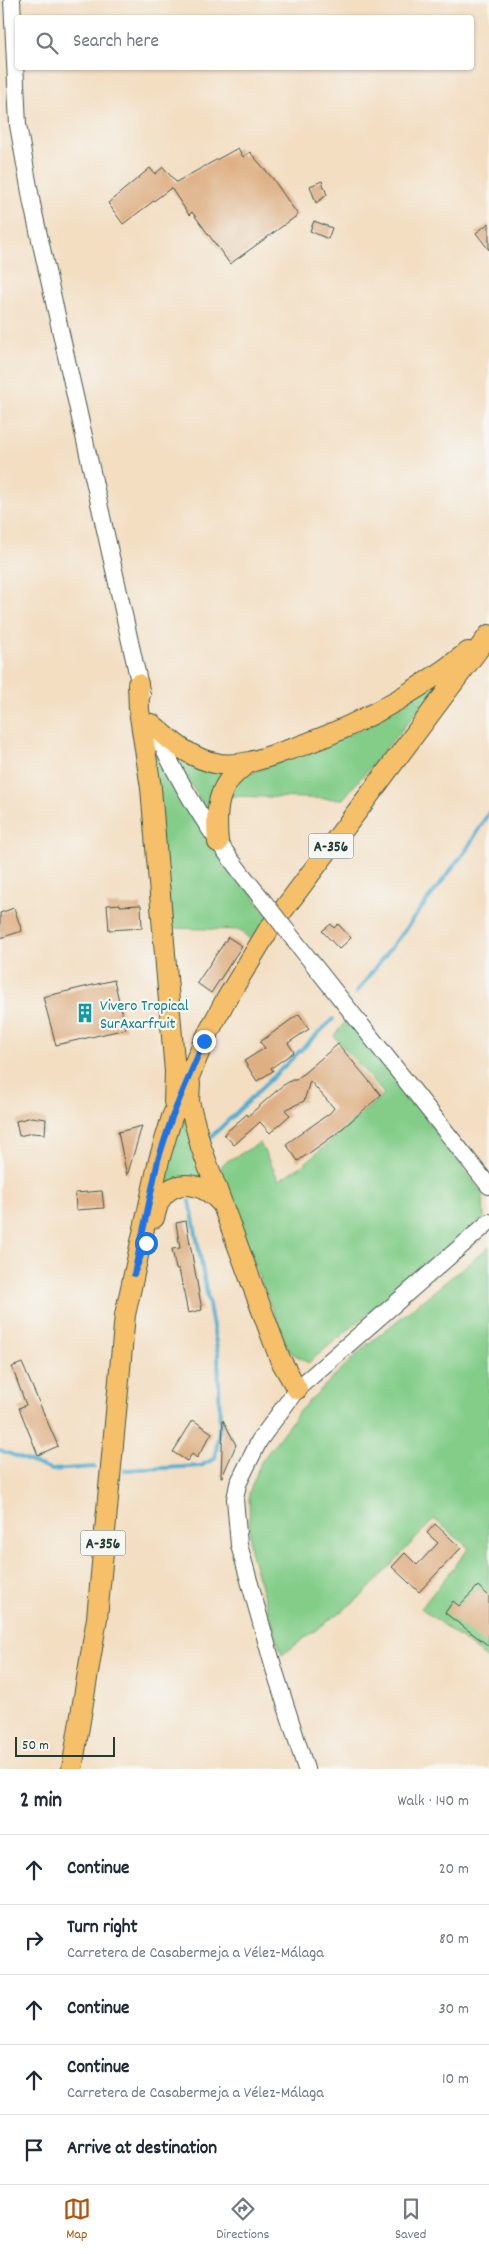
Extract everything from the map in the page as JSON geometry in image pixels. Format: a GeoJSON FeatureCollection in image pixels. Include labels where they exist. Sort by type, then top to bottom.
{"type":"FeatureCollection","features":[{"type":"Feature","properties":{"kind":"main road"},"geometry":{"type":"LineString","coordinates":[[218,842],[215,818],[219,798],[228,779],[237,770],[247,764],[300,747],[356,724],[408,695],[488,636]]}},
{"type":"Feature","properties":{"kind":"main road","name":"A-356"},"geometry":{"type":"LineString","coordinates":[[193,1067],[224,1003],[270,928],[488,636]]}},
{"type":"Feature","properties":{"kind":"main road"},"geometry":{"type":"LineString","coordinates":[[138,684],[139,710],[151,788],[175,1072],[172,1117]]}},
{"type":"Feature","properties":{"kind":"main road"},"geometry":{"type":"LineString","coordinates":[[152,724],[187,752],[203,760],[225,764],[247,764]]}},
{"type":"Feature","properties":{"kind":"main road"},"geometry":{"type":"LineString","coordinates":[[172,1117],[193,1067]]}},
{"type":"Feature","properties":{"kind":"main road"},"geometry":{"type":"LineString","coordinates":[[193,1067],[189,1102],[200,1147],[280,1359],[298,1389]]}},
{"type":"Feature","properties":{"kind":"main road","name":"A-356"},"geometry":{"type":"LineString","coordinates":[[72,1769],[97,1618],[125,1315],[158,1160],[172,1117]]}},
{"type":"Feature","properties":{"kind":"main road"},"geometry":{"type":"LineString","coordinates":[[134,1274],[163,1195],[187,1184],[204,1188],[215,1196],[224,1207]]}},
{"type":"Feature","properties":{"kind":"street"},"geometry":{"type":"LineString","coordinates":[[12,0],[15,62]]}},
{"type":"Feature","properties":{"kind":"street"},"geometry":{"type":"LineString","coordinates":[[15,70],[18,125],[29,187],[138,684],[152,724],[180,784],[197,813],[218,842],[489,1186]]}},
{"type":"Feature","properties":{"kind":"street"},"geometry":{"type":"LineString","coordinates":[[306,1769],[274,1669],[239,1545],[235,1499],[246,1467],[259,1441],[298,1389],[489,1222]]}},
{"type":"Feature","properties":{"kind":"green space"},"geometry":{"type":"Polygon","coordinates":[[[450,673],[343,799],[227,796],[242,777],[365,728],[450,673]]]}},
{"type":"Feature","properties":{"kind":"green space"},"geometry":{"type":"Polygon","coordinates":[[[148,733],[269,919],[254,943],[240,930],[172,928],[148,733]]]}},
{"type":"Feature","properties":{"kind":"green space"},"geometry":{"type":"Polygon","coordinates":[[[169,747],[233,770],[212,820],[169,747]]]}},
{"type":"Feature","properties":{"kind":"green space"},"geometry":{"type":"Polygon","coordinates":[[[349,1017],[483,1194],[484,1218],[308,1363],[289,1351],[217,1174],[224,1163],[260,1143],[279,1180],[303,1165],[384,1094],[334,1036],[349,1017]]]}},
{"type":"Feature","properties":{"kind":"green space"},"geometry":{"type":"Polygon","coordinates":[[[185,1108],[209,1181],[161,1186],[185,1108]]]}},
{"type":"Feature","properties":{"kind":"green space"},"geometry":{"type":"Polygon","coordinates":[[[489,1247],[489,1660],[421,1608],[469,1548],[434,1519],[362,1596],[282,1655],[250,1551],[249,1493],[261,1462],[300,1410],[363,1348],[489,1247]]]}},
{"type":"Feature","properties":{"kind":"building"},"geometry":{"type":"Polygon","coordinates":[[[238,148],[243,157],[250,152],[273,179],[298,215],[230,264],[192,212],[189,215],[171,188],[123,224],[108,203],[150,168],[155,174],[163,167],[176,182],[238,148]]]}},
{"type":"Feature","properties":{"kind":"building"},"geometry":{"type":"Polygon","coordinates":[[[322,181],[327,195],[316,203],[310,186],[322,181]]]}},
{"type":"Feature","properties":{"kind":"building"},"geometry":{"type":"Polygon","coordinates":[[[314,221],[332,228],[328,239],[310,231],[314,221]]]}},
{"type":"Feature","properties":{"kind":"building"},"geometry":{"type":"Polygon","coordinates":[[[489,223],[489,250],[476,233],[489,223]]]}},
{"type":"Feature","properties":{"kind":"building"},"geometry":{"type":"Polygon","coordinates":[[[120,904],[120,906],[141,905],[142,928],[109,930],[107,905],[120,904]]]}},
{"type":"Feature","properties":{"kind":"building"},"geometry":{"type":"Polygon","coordinates":[[[14,908],[22,931],[0,938],[0,913],[14,908]]]}},
{"type":"Feature","properties":{"kind":"building"},"geometry":{"type":"Polygon","coordinates":[[[331,924],[334,928],[338,924],[351,938],[339,949],[322,931],[331,924]]]}},
{"type":"Feature","properties":{"kind":"building"},"geometry":{"type":"Polygon","coordinates":[[[228,937],[242,946],[211,993],[197,983],[228,937]]]}},
{"type":"Feature","properties":{"kind":"building","name":"Vivero Tropical SurAxarfruit"},"geometry":{"type":"Polygon","coordinates":[[[114,980],[126,1029],[56,1045],[43,997],[114,980]]]}},
{"type":"Feature","properties":{"kind":"building"},"geometry":{"type":"Polygon","coordinates":[[[299,1014],[309,1029],[288,1043],[294,1052],[271,1068],[273,1071],[257,1081],[244,1061],[265,1048],[260,1042],[299,1014]]]}},
{"type":"Feature","properties":{"kind":"building"},"geometry":{"type":"Polygon","coordinates":[[[338,1044],[381,1095],[336,1134],[298,1161],[286,1144],[330,1113],[334,1108],[310,1081],[304,1101],[285,1110],[290,1115],[270,1133],[260,1122],[234,1145],[224,1134],[282,1086],[292,1080],[296,1080],[338,1044]]]}},
{"type":"Feature","properties":{"kind":"building"},"geometry":{"type":"Polygon","coordinates":[[[32,1117],[46,1119],[45,1134],[32,1133],[19,1136],[16,1121],[32,1117]]]}},
{"type":"Feature","properties":{"kind":"building"},"geometry":{"type":"Polygon","coordinates":[[[142,1126],[127,1176],[118,1132],[142,1126]]]}},
{"type":"Feature","properties":{"kind":"building"},"geometry":{"type":"Polygon","coordinates":[[[102,1191],[104,1208],[76,1210],[75,1193],[102,1191]]]}},
{"type":"Feature","properties":{"kind":"building"},"geometry":{"type":"Polygon","coordinates":[[[186,1221],[202,1310],[188,1313],[179,1269],[176,1269],[172,1249],[180,1248],[176,1223],[186,1221]]]}},
{"type":"Feature","properties":{"kind":"building"},"geometry":{"type":"Polygon","coordinates":[[[22,1363],[58,1446],[38,1455],[19,1408],[26,1405],[12,1367],[22,1363]]]}},
{"type":"Feature","properties":{"kind":"building"},"geometry":{"type":"Polygon","coordinates":[[[193,1420],[212,1433],[197,1458],[192,1454],[187,1461],[173,1452],[193,1420]]]}},
{"type":"Feature","properties":{"kind":"building"},"geometry":{"type":"Polygon","coordinates":[[[223,1420],[236,1445],[221,1477],[223,1420]]]}},
{"type":"Feature","properties":{"kind":"building"},"geometry":{"type":"Polygon","coordinates":[[[435,1524],[461,1548],[419,1592],[392,1567],[405,1553],[417,1565],[438,1543],[427,1533],[435,1524]]]}},
{"type":"Feature","properties":{"kind":"building"},"geometry":{"type":"Polygon","coordinates":[[[478,1586],[489,1596],[489,1646],[445,1613],[453,1601],[459,1606],[478,1586]]]}},
{"type":"Feature","properties":{"kind":"waterway"},"geometry":{"type":"LineString","coordinates":[[356,993],[467,849],[489,812]]}},
{"type":"Feature","properties":{"kind":"waterway"},"geometry":{"type":"LineString","coordinates":[[207,1141],[333,1019]]}},
{"type":"Feature","properties":{"kind":"waterway"},"geometry":{"type":"LineString","coordinates":[[125,1470],[201,1466],[215,1458],[220,1424],[218,1354],[190,1201]]}},
{"type":"Feature","properties":{"kind":"waterway"},"geometry":{"type":"LineString","coordinates":[[0,1450],[51,1470],[94,1467]]}},
{"type":"Feature","properties":{"kind":"place","name":"Vivero Tropical SurAxarfruit"},"geometry":{"type":"Point","coordinates":[85,1013]}},
{"type":"Feature","properties":{"kind":"route"},"geometry":{"type":"LineString","coordinates":[[146,1243],[134,1274],[158,1160],[172,1117],[204,1041]]}}]}
